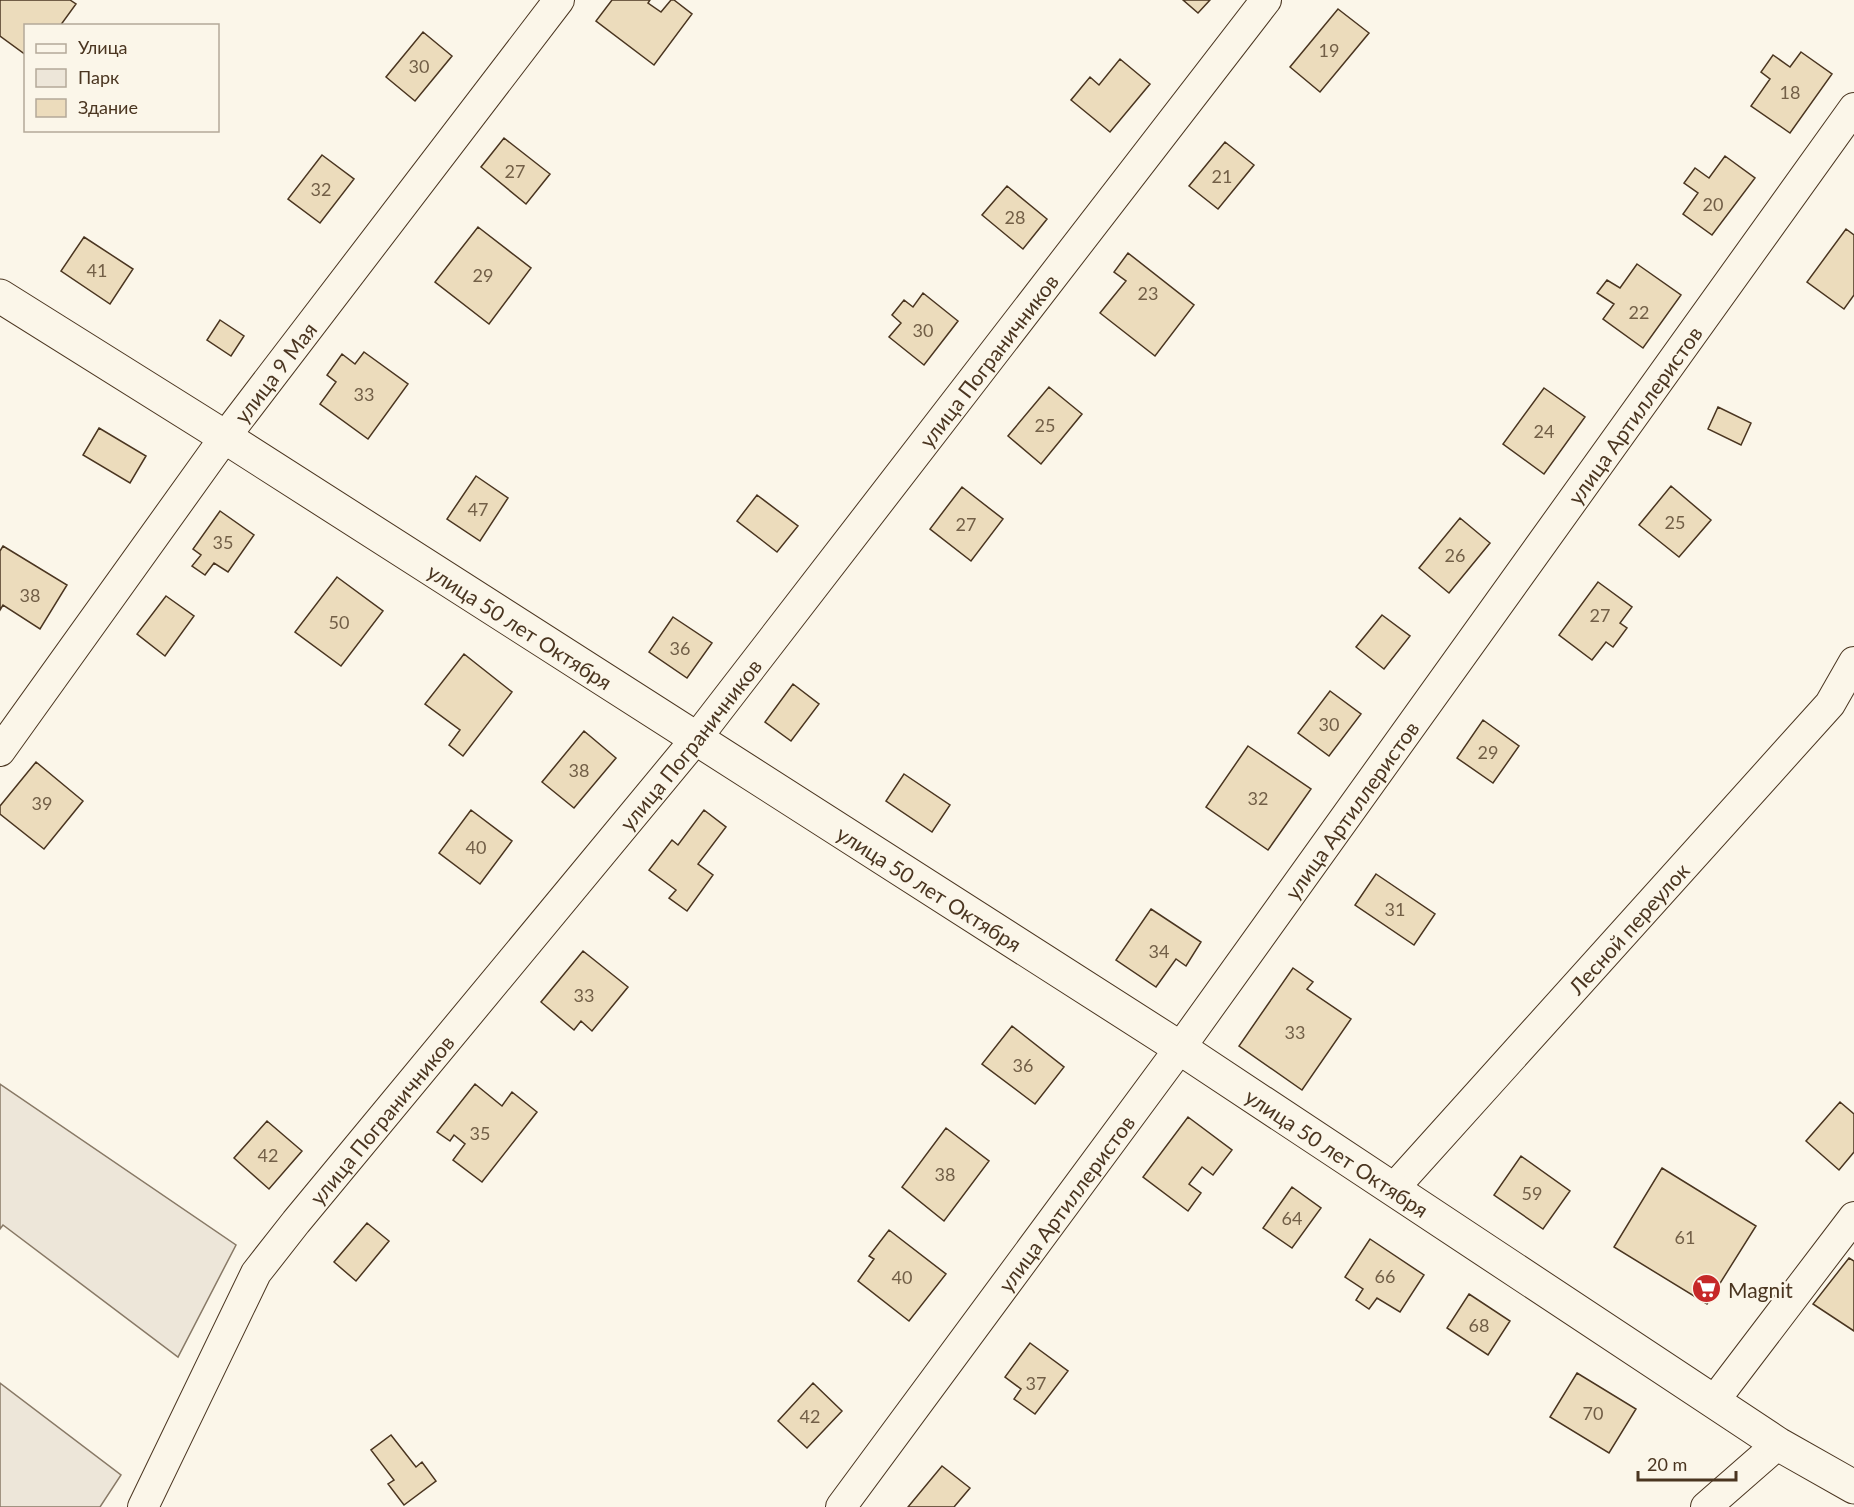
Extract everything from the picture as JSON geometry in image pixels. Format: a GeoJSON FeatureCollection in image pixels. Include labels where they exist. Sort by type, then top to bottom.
{"type":"FeatureCollection","features":[{"type":"Feature","properties":{"kind":"street","name":"улица 9 Мая"},"geometry":{"type":"LineString","coordinates":[[0,751],[225,437],[559,0]]}},
{"type":"Feature","properties":{"kind":"street","name":"улица Пограничников"},"geometry":{"type":"LineString","coordinates":[[143,1507],[256,1273],[695,740],[1266,0]]}},
{"type":"Feature","properties":{"kind":"street","name":"улица Артиллеристов"},"geometry":{"type":"LineString","coordinates":[[841,1507],[1180,1048],[1854,108]]}},
{"type":"Feature","properties":{"kind":"street","name":"улица 50 лет Октября"},"geometry":{"type":"LineString","coordinates":[[0,296],[225,437],[695,740],[1180,1048],[1778,1444],[1848,1477]]}},
{"type":"Feature","properties":{"kind":"street","name":"Лесной переулок"},"geometry":{"type":"LineString","coordinates":[[1394,1188],[1830,704],[1854,662]]}},
{"type":"Feature","properties":{"kind":"street"},"geometry":{"type":"LineString","coordinates":[[1714,1401],[1854,1217]]}},
{"type":"Feature","properties":{"kind":"street"},"geometry":{"type":"LineString","coordinates":[[1706,1507],[1778,1444]]}},
{"type":"Feature","properties":{"kind":"green space"},"geometry":{"type":"Polygon","coordinates":[[[0,1084],[236,1245],[178,1357],[3,1225],[0,1229],[0,1084]]]}},
{"type":"Feature","properties":{"kind":"green space"},"geometry":{"type":"Polygon","coordinates":[[[0,1383],[121,1475],[100,1507],[0,1507],[0,1383]]]}},
{"type":"Feature","properties":{"kind":"building"},"geometry":{"type":"Polygon","coordinates":[[[0,0],[70,0],[76,4],[61,24],[24,24],[24,54],[0,36],[0,0]]]}},
{"type":"Feature","properties":{"kind":"building"},"geometry":{"type":"Polygon","coordinates":[[[612,0],[650,0],[648,3],[661,12],[671,0],[674,0],[692,14],[654,65],[596,21],[612,0]]]}},
{"type":"Feature","properties":{"kind":"building"},"geometry":{"type":"Polygon","coordinates":[[[1183,0],[1210,0],[1198,13],[1183,0]]]}},
{"type":"Feature","properties":{"kind":"building"},"geometry":{"type":"Polygon","coordinates":[[[1338,9],[1369,33],[1320,92],[1290,67],[1338,9]]]}},
{"type":"Feature","properties":{"kind":"building"},"geometry":{"type":"Polygon","coordinates":[[[423,32],[452,56],[415,101],[386,77],[423,32]]]}},
{"type":"Feature","properties":{"kind":"building"},"geometry":{"type":"Polygon","coordinates":[[[1801,52],[1832,74],[1790,133],[1751,106],[1770,79],[1761,72],[1773,55],[1790,67],[1801,52]]]}},
{"type":"Feature","properties":{"kind":"building"},"geometry":{"type":"Polygon","coordinates":[[[1120,59],[1150,84],[1110,132],[1071,100],[1090,77],[1099,85],[1120,59]]]}},
{"type":"Feature","properties":{"kind":"building"},"geometry":{"type":"Polygon","coordinates":[[[504,138],[550,174],[526,204],[481,167],[504,138]]]}},
{"type":"Feature","properties":{"kind":"building"},"geometry":{"type":"Polygon","coordinates":[[[1225,142],[1254,165],[1218,209],[1189,186],[1225,142]]]}},
{"type":"Feature","properties":{"kind":"building"},"geometry":{"type":"Polygon","coordinates":[[[322,155],[354,179],[320,223],[288,199],[322,155]]]}},
{"type":"Feature","properties":{"kind":"building"},"geometry":{"type":"Polygon","coordinates":[[[1725,156],[1755,178],[1712,235],[1683,214],[1698,193],[1684,183],[1695,168],[1709,178],[1725,156]]]}},
{"type":"Feature","properties":{"kind":"building"},"geometry":{"type":"Polygon","coordinates":[[[1007,186],[1047,219],[1023,249],[982,215],[1007,186]]]}},
{"type":"Feature","properties":{"kind":"building"},"geometry":{"type":"Polygon","coordinates":[[[478,227],[531,268],[489,324],[435,282],[478,227]]]}},
{"type":"Feature","properties":{"kind":"building"},"geometry":{"type":"Polygon","coordinates":[[[1846,229],[1854,235],[1854,295],[1844,309],[1807,282],[1846,229]]]}},
{"type":"Feature","properties":{"kind":"building"},"geometry":{"type":"Polygon","coordinates":[[[84,237],[133,269],[110,304],[61,271],[84,237]]]}},
{"type":"Feature","properties":{"kind":"building"},"geometry":{"type":"Polygon","coordinates":[[[1128,253],[1194,305],[1155,356],[1100,313],[1126,281],[1114,272],[1128,253]]]}},
{"type":"Feature","properties":{"kind":"building"},"geometry":{"type":"Polygon","coordinates":[[[1637,264],[1681,295],[1643,348],[1603,319],[1614,304],[1597,293],[1607,280],[1620,288],[1637,264]]]}},
{"type":"Feature","properties":{"kind":"building"},"geometry":{"type":"Polygon","coordinates":[[[923,293],[958,321],[924,365],[889,337],[901,323],[892,315],[904,300],[913,307],[923,293]]]}},
{"type":"Feature","properties":{"kind":"building"},"geometry":{"type":"Polygon","coordinates":[[[220,320],[244,336],[231,356],[207,340],[220,320]]]}},
{"type":"Feature","properties":{"kind":"building"},"geometry":{"type":"Polygon","coordinates":[[[364,352],[408,384],[368,439],[320,404],[336,382],[327,375],[342,354],[355,364],[364,352]]]}},
{"type":"Feature","properties":{"kind":"building"},"geometry":{"type":"Polygon","coordinates":[[[1049,387],[1082,414],[1041,464],[1008,436],[1049,387]]]}},
{"type":"Feature","properties":{"kind":"building"},"geometry":{"type":"Polygon","coordinates":[[[1544,388],[1585,417],[1544,474],[1503,444],[1544,388]]]}},
{"type":"Feature","properties":{"kind":"building"},"geometry":{"type":"Polygon","coordinates":[[[1718,407],[1751,423],[1741,445],[1708,429],[1718,407]]]}},
{"type":"Feature","properties":{"kind":"building"},"geometry":{"type":"Polygon","coordinates":[[[99,428],[146,456],[130,483],[83,455],[99,428]]]}},
{"type":"Feature","properties":{"kind":"building"},"geometry":{"type":"Polygon","coordinates":[[[476,476],[508,498],[480,541],[447,519],[476,476]]]}},
{"type":"Feature","properties":{"kind":"building"},"geometry":{"type":"Polygon","coordinates":[[[1671,486],[1711,520],[1679,557],[1639,525],[1671,486]]]}},
{"type":"Feature","properties":{"kind":"building"},"geometry":{"type":"Polygon","coordinates":[[[962,487],[1003,519],[971,561],[930,529],[962,487]]]}},
{"type":"Feature","properties":{"kind":"building"},"geometry":{"type":"Polygon","coordinates":[[[757,495],[798,526],[777,552],[737,521],[757,495]]]}},
{"type":"Feature","properties":{"kind":"building"},"geometry":{"type":"Polygon","coordinates":[[[220,511],[254,535],[228,572],[214,563],[205,575],[192,566],[201,555],[193,549],[220,511]]]}},
{"type":"Feature","properties":{"kind":"building"},"geometry":{"type":"Polygon","coordinates":[[[1460,518],[1490,543],[1449,593],[1419,568],[1460,518]]]}},
{"type":"Feature","properties":{"kind":"building"},"geometry":{"type":"Polygon","coordinates":[[[3,546],[67,585],[40,629],[3,605],[0,610],[0,551],[3,546]]]}},
{"type":"Feature","properties":{"kind":"building"},"geometry":{"type":"Polygon","coordinates":[[[337,577],[383,611],[341,666],[295,632],[337,577]]]}},
{"type":"Feature","properties":{"kind":"building"},"geometry":{"type":"Polygon","coordinates":[[[1598,582],[1632,607],[1620,623],[1627,628],[1613,647],[1606,642],[1592,660],[1559,635],[1598,582]]]}},
{"type":"Feature","properties":{"kind":"building"},"geometry":{"type":"Polygon","coordinates":[[[166,596],[194,616],[165,656],[137,634],[166,596]]]}},
{"type":"Feature","properties":{"kind":"building"},"geometry":{"type":"Polygon","coordinates":[[[1382,615],[1410,636],[1384,669],[1356,647],[1382,615]]]}},
{"type":"Feature","properties":{"kind":"building"},"geometry":{"type":"Polygon","coordinates":[[[673,617],[712,643],[687,678],[649,652],[673,617]]]}},
{"type":"Feature","properties":{"kind":"building"},"geometry":{"type":"Polygon","coordinates":[[[464,654],[512,692],[463,756],[449,745],[460,730],[425,704],[464,654]]]}},
{"type":"Feature","properties":{"kind":"building"},"geometry":{"type":"Polygon","coordinates":[[[793,684],[819,704],[791,741],[765,722],[793,684]]]}},
{"type":"Feature","properties":{"kind":"building"},"geometry":{"type":"Polygon","coordinates":[[[1330,691],[1361,714],[1329,756],[1298,733],[1330,691]]]}},
{"type":"Feature","properties":{"kind":"building"},"geometry":{"type":"Polygon","coordinates":[[[1483,720],[1519,746],[1493,783],[1457,758],[1483,720]]]}},
{"type":"Feature","properties":{"kind":"building"},"geometry":{"type":"Polygon","coordinates":[[[584,731],[616,758],[574,808],[542,782],[584,731]]]}},
{"type":"Feature","properties":{"kind":"building"},"geometry":{"type":"Polygon","coordinates":[[[1248,746],[1311,789],[1268,850],[1206,807],[1248,746]]]}},
{"type":"Feature","properties":{"kind":"building"},"geometry":{"type":"Polygon","coordinates":[[[36,762],[83,801],[44,849],[0,814],[0,806],[36,762]]]}},
{"type":"Feature","properties":{"kind":"building"},"geometry":{"type":"Polygon","coordinates":[[[904,774],[950,805],[932,832],[886,801],[904,774]]]}},
{"type":"Feature","properties":{"kind":"building"},"geometry":{"type":"Polygon","coordinates":[[[471,810],[512,841],[480,884],[439,853],[471,810]]]}},
{"type":"Feature","properties":{"kind":"building"},"geometry":{"type":"Polygon","coordinates":[[[704,810],[726,827],[698,864],[713,875],[687,911],[669,898],[676,890],[649,870],[672,840],[678,845],[704,810]]]}},
{"type":"Feature","properties":{"kind":"building"},"geometry":{"type":"Polygon","coordinates":[[[1376,874],[1435,914],[1414,945],[1355,905],[1376,874]]]}},
{"type":"Feature","properties":{"kind":"building"},"geometry":{"type":"Polygon","coordinates":[[[1151,909],[1201,942],[1186,966],[1176,959],[1156,987],[1116,960],[1151,909]]]}},
{"type":"Feature","properties":{"kind":"building"},"geometry":{"type":"Polygon","coordinates":[[[583,951],[628,987],[592,1031],[581,1021],[574,1030],[541,1002],[583,951]]]}},
{"type":"Feature","properties":{"kind":"building"},"geometry":{"type":"Polygon","coordinates":[[[1293,968],[1313,982],[1307,989],[1351,1019],[1302,1090],[1239,1046],[1293,968]]]}},
{"type":"Feature","properties":{"kind":"building"},"geometry":{"type":"Polygon","coordinates":[[[1012,1026],[1064,1067],[1035,1104],[982,1064],[1012,1026]]]}},
{"type":"Feature","properties":{"kind":"building"},"geometry":{"type":"Polygon","coordinates":[[[475,1084],[502,1106],[512,1092],[537,1112],[482,1182],[453,1160],[465,1144],[454,1135],[450,1141],[437,1132],[475,1084]]]}},
{"type":"Feature","properties":{"kind":"building"},"geometry":{"type":"Polygon","coordinates":[[[1840,1102],[1854,1114],[1854,1152],[1839,1170],[1806,1141],[1840,1102]]]}},
{"type":"Feature","properties":{"kind":"building"},"geometry":{"type":"Polygon","coordinates":[[[1188,1117],[1232,1150],[1213,1175],[1202,1167],[1189,1184],[1201,1193],[1188,1211],[1143,1177],[1188,1117]]]}},
{"type":"Feature","properties":{"kind":"building"},"geometry":{"type":"Polygon","coordinates":[[[267,1121],[302,1151],[269,1189],[234,1158],[267,1121]]]}},
{"type":"Feature","properties":{"kind":"building"},"geometry":{"type":"Polygon","coordinates":[[[946,1128],[989,1161],[944,1221],[902,1187],[946,1128]]]}},
{"type":"Feature","properties":{"kind":"building"},"geometry":{"type":"Polygon","coordinates":[[[1521,1156],[1570,1191],[1543,1229],[1494,1195],[1521,1156]]]}},
{"type":"Feature","properties":{"kind":"building"},"geometry":{"type":"Polygon","coordinates":[[[1662,1168],[1756,1226],[1707,1304],[1614,1247],[1662,1168]]]}},
{"type":"Feature","properties":{"kind":"building"},"geometry":{"type":"Polygon","coordinates":[[[1292,1187],[1321,1208],[1292,1248],[1263,1228],[1292,1187]]]}},
{"type":"Feature","properties":{"kind":"building"},"geometry":{"type":"Polygon","coordinates":[[[367,1223],[389,1241],[356,1281],[334,1262],[367,1223]]]}},
{"type":"Feature","properties":{"kind":"building"},"geometry":{"type":"Polygon","coordinates":[[[889,1230],[946,1274],[909,1321],[858,1281],[874,1259],[869,1256],[889,1230]]]}},
{"type":"Feature","properties":{"kind":"building"},"geometry":{"type":"Polygon","coordinates":[[[1370,1239],[1424,1275],[1400,1312],[1377,1298],[1369,1309],[1356,1300],[1363,1289],[1345,1277],[1370,1239]]]}},
{"type":"Feature","properties":{"kind":"building"},"geometry":{"type":"Polygon","coordinates":[[[1849,1258],[1854,1261],[1854,1331],[1813,1304],[1849,1258]]]}},
{"type":"Feature","properties":{"kind":"building"},"geometry":{"type":"Polygon","coordinates":[[[1469,1294],[1510,1321],[1488,1355],[1447,1328],[1469,1294]]]}},
{"type":"Feature","properties":{"kind":"building"},"geometry":{"type":"Polygon","coordinates":[[[1030,1343],[1068,1371],[1035,1414],[1014,1399],[1021,1389],[1005,1377],[1030,1343]]]}},
{"type":"Feature","properties":{"kind":"building"},"geometry":{"type":"Polygon","coordinates":[[[1577,1373],[1636,1409],[1609,1453],[1550,1417],[1577,1373]]]}},
{"type":"Feature","properties":{"kind":"building"},"geometry":{"type":"Polygon","coordinates":[[[813,1383],[842,1411],[807,1448],[778,1421],[813,1383]]]}},
{"type":"Feature","properties":{"kind":"building"},"geometry":{"type":"Polygon","coordinates":[[[391,1435],[416,1467],[422,1462],[436,1481],[404,1505],[388,1484],[394,1480],[371,1450],[391,1435]]]}},
{"type":"Feature","properties":{"kind":"building"},"geometry":{"type":"Polygon","coordinates":[[[942,1466],[970,1488],[954,1507],[908,1507],[942,1466]]]}},
{"type":"Feature","properties":{"kind":"place","name":"Magnit"},"geometry":{"type":"Point","coordinates":[1707,1289]}}]}
